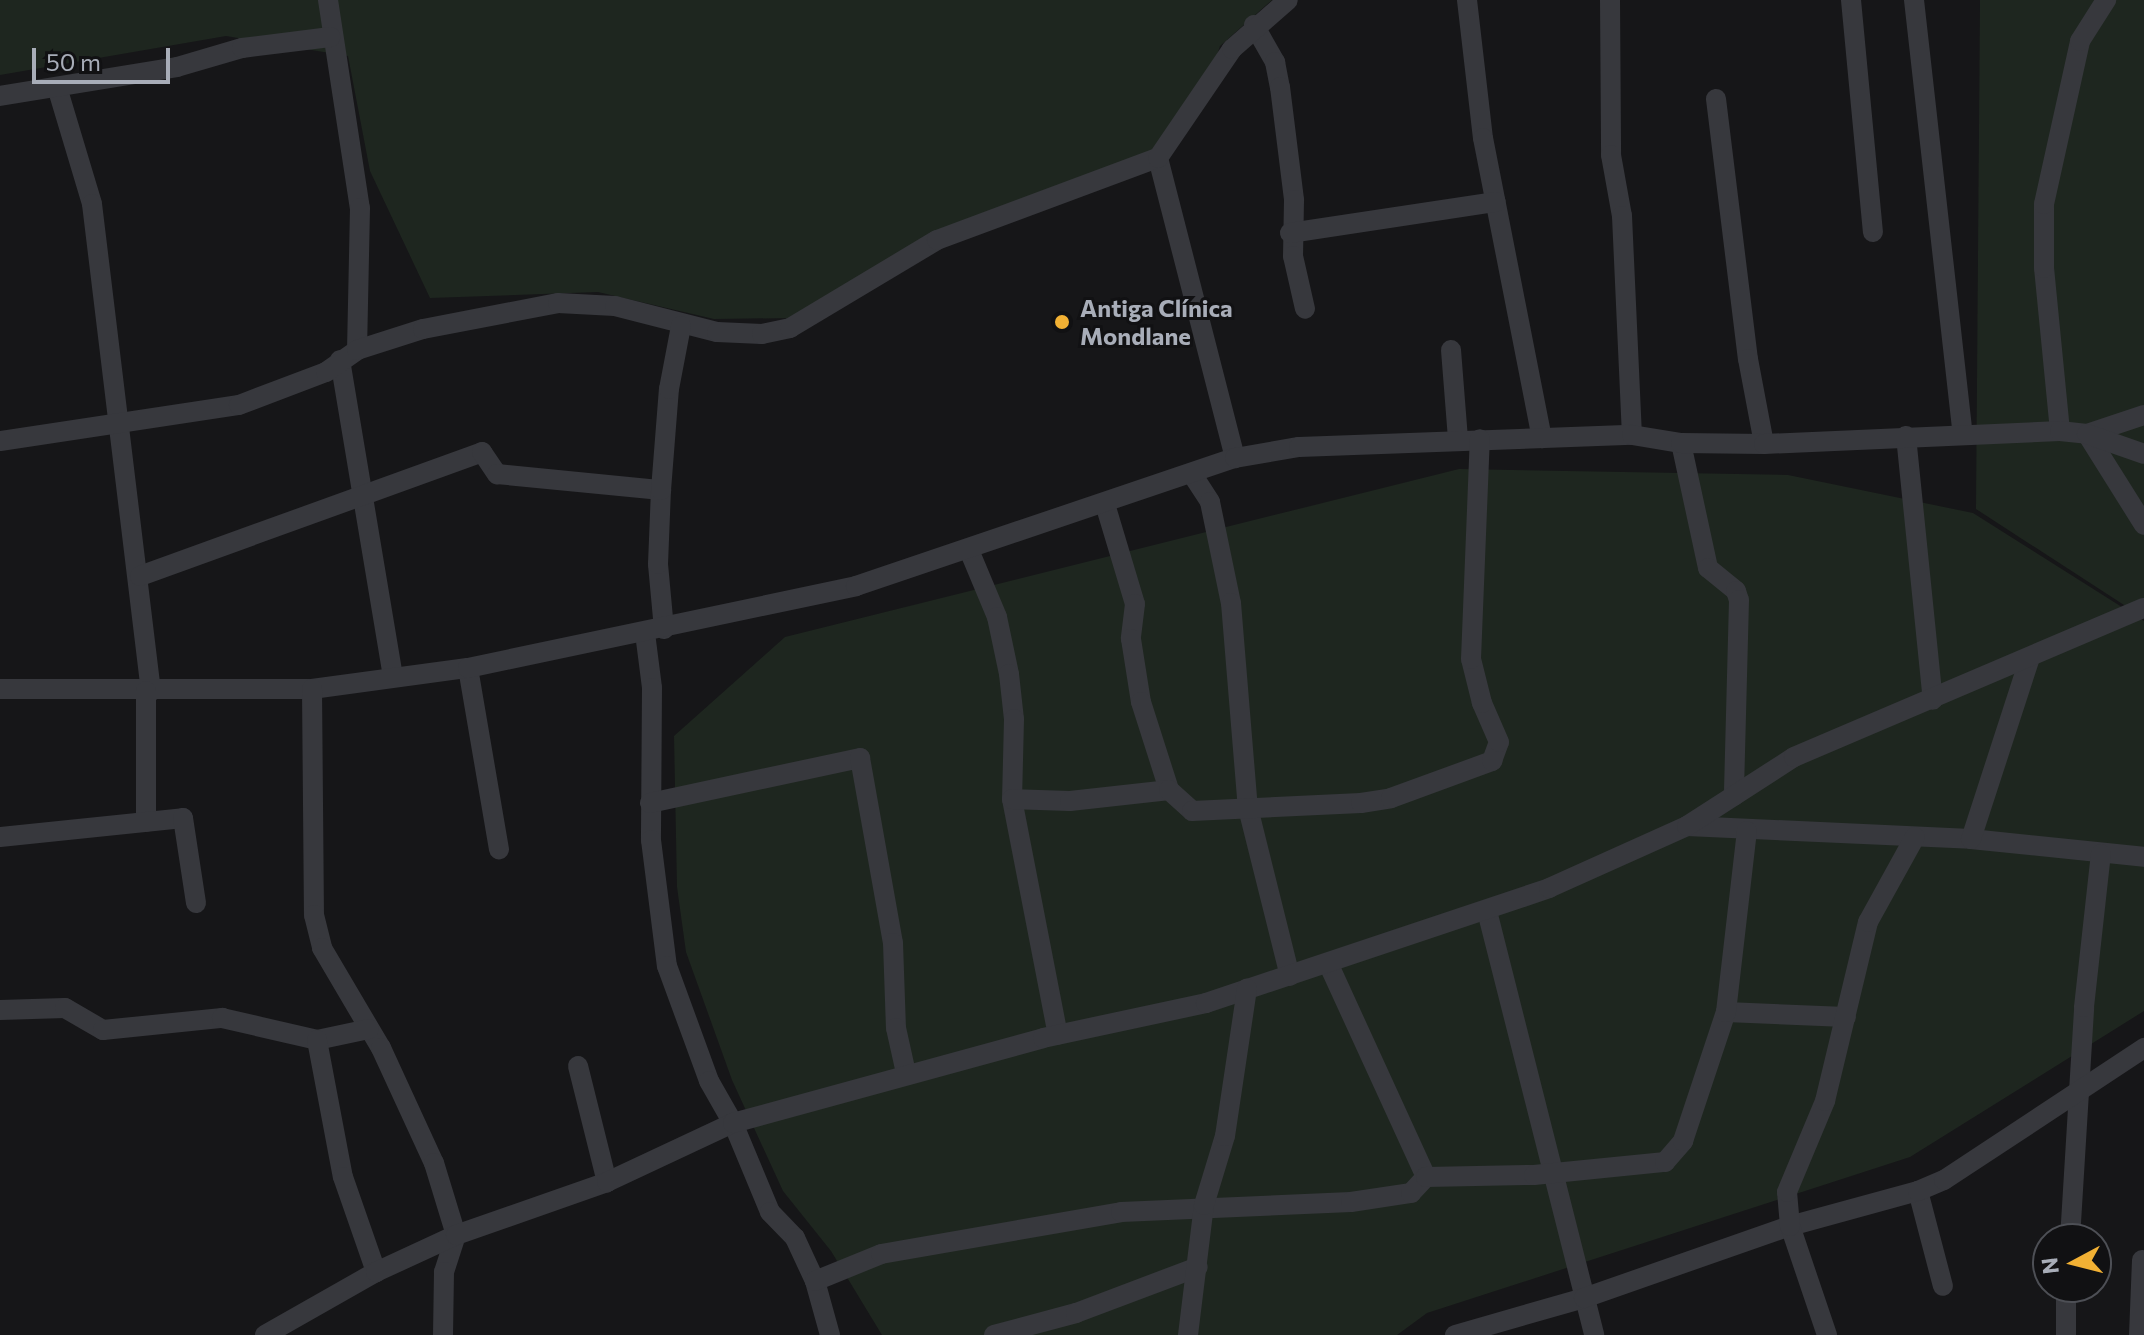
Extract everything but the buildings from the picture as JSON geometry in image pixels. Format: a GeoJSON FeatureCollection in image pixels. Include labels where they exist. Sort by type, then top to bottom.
{"type":"FeatureCollection","features":[{"type":"Feature","properties":{"kind":"street"},"geometry":{"type":"LineString","coordinates":[[328,0],[330,37],[360,208],[349,355],[360,498],[393,677]]}},
{"type":"Feature","properties":{"kind":"street"},"geometry":{"type":"LineString","coordinates":[[0,441],[239,405],[326,372],[349,355],[423,329],[558,303],[615,306],[681,326],[762,334],[790,328],[937,240],[1158,158],[1232,49],[1254,25],[1288,0]]}},
{"type":"Feature","properties":{"kind":"street"},"geometry":{"type":"LineString","coordinates":[[1467,0],[1496,202],[1542,438]]}},
{"type":"Feature","properties":{"kind":"street"},"geometry":{"type":"LineString","coordinates":[[1610,0],[1611,155],[1622,216],[1632,435]]}},
{"type":"Feature","properties":{"kind":"street"},"geometry":{"type":"LineString","coordinates":[[1851,0],[1873,232]]}},
{"type":"Feature","properties":{"kind":"street"},"geometry":{"type":"LineString","coordinates":[[1914,0],[1963,434]]}},
{"type":"Feature","properties":{"kind":"street"},"geometry":{"type":"LineString","coordinates":[[2060,431],[2044,268],[2044,204],[2080,41],[2106,0]]}},
{"type":"Feature","properties":{"kind":"street"},"geometry":{"type":"LineString","coordinates":[[1254,25],[1275,62],[1280,87],[1294,200],[1290,233],[1305,309]]}},
{"type":"Feature","properties":{"kind":"street"},"geometry":{"type":"LineString","coordinates":[[0,96],[177,67],[242,48],[330,37]]}},
{"type":"Feature","properties":{"kind":"street"},"geometry":{"type":"LineString","coordinates":[[57,87],[92,204],[140,576],[148,691],[146,822]]}},
{"type":"Feature","properties":{"kind":"street"},"geometry":{"type":"LineString","coordinates":[[1716,99],[1748,359],[1764,444]]}},
{"type":"Feature","properties":{"kind":"street"},"geometry":{"type":"LineString","coordinates":[[1158,158],[1235,458]]}},
{"type":"Feature","properties":{"kind":"street"},"geometry":{"type":"LineString","coordinates":[[1290,233],[1496,202]]}},
{"type":"Feature","properties":{"kind":"street"},"geometry":{"type":"LineString","coordinates":[[681,326],[669,389],[652,688],[650,803],[667,966],[709,1081],[733,1123],[770,1212],[795,1238],[815,1281],[830,1335]]}},
{"type":"Feature","properties":{"kind":"street"},"geometry":{"type":"LineString","coordinates":[[1451,350],[1458,439]]}},
{"type":"Feature","properties":{"kind":"street"},"geometry":{"type":"LineString","coordinates":[[2087,434],[2144,415]]}},
{"type":"Feature","properties":{"kind":"street"},"geometry":{"type":"LineString","coordinates":[[0,689],[312,689],[468,668],[856,586],[1235,458],[1299,447],[1632,435],[1681,443],[1764,444],[2060,431],[2087,434],[2144,454]]}},
{"type":"Feature","properties":{"kind":"street"},"geometry":{"type":"LineString","coordinates":[[2087,434],[2144,525]]}},
{"type":"Feature","properties":{"kind":"street"},"geometry":{"type":"LineString","coordinates":[[1906,436],[1933,700]]}},
{"type":"Feature","properties":{"kind":"street"},"geometry":{"type":"LineString","coordinates":[[1105,504],[1135,604],[1131,639],[1141,702],[1169,790],[1192,811],[1391,798],[1492,761],[1499,753],[1471,659],[1480,439]]}},
{"type":"Feature","properties":{"kind":"street"},"geometry":{"type":"LineString","coordinates":[[1681,443],[1708,568],[1736,591],[1739,600],[1734,796]]}},
{"type":"Feature","properties":{"kind":"street"},"geometry":{"type":"LineString","coordinates":[[140,576],[482,452],[497,474],[661,490]]}},
{"type":"Feature","properties":{"kind":"street"},"geometry":{"type":"LineString","coordinates":[[1192,474],[1210,502],[1231,603],[1248,808],[1290,976]]}},
{"type":"Feature","properties":{"kind":"street"},"geometry":{"type":"LineString","coordinates":[[969,550],[997,617],[1009,674],[1014,719],[1012,799],[1058,1035]]}},
{"type":"Feature","properties":{"kind":"street"},"geometry":{"type":"LineString","coordinates":[[265,1335],[376,1272],[456,1235],[607,1182],[733,1123],[906,1073],[1247,989],[1487,911],[1687,826],[1794,757],[2029,661],[2079,634],[2144,608]]}},
{"type":"Feature","properties":{"kind":"street"},"geometry":{"type":"LineString","coordinates":[[1971,839],[2029,661]]}},
{"type":"Feature","properties":{"kind":"street"},"geometry":{"type":"LineString","coordinates":[[468,668],[499,849]]}},
{"type":"Feature","properties":{"kind":"street"},"geometry":{"type":"LineString","coordinates":[[312,689],[314,915],[322,948],[369,1029],[434,1163],[456,1235],[444,1272],[443,1335]]}},
{"type":"Feature","properties":{"kind":"street"},"geometry":{"type":"LineString","coordinates":[[650,803],[860,758],[893,943],[896,1028],[906,1073]]}},
{"type":"Feature","properties":{"kind":"street"},"geometry":{"type":"LineString","coordinates":[[1012,799],[1070,801],[1169,790]]}},
{"type":"Feature","properties":{"kind":"street"},"geometry":{"type":"LineString","coordinates":[[0,837],[183,818],[196,903]]}},
{"type":"Feature","properties":{"kind":"street"},"geometry":{"type":"LineString","coordinates":[[1687,826],[1971,839],[2144,857]]}},
{"type":"Feature","properties":{"kind":"street"},"geometry":{"type":"LineString","coordinates":[[815,1281],[881,1254],[1121,1212],[1204,1205],[1380,1200],[1411,1193],[1426,1177],[1552,1173],[1652,1165],[1675,1153],[1726,1012],[1747,831]]}},
{"type":"Feature","properties":{"kind":"street"},"geometry":{"type":"LineString","coordinates":[[1827,1335],[1790,1226],[1787,1192],[1825,1101],[1868,922],[1915,837]]}},
{"type":"Feature","properties":{"kind":"street"},"geometry":{"type":"LineString","coordinates":[[2071,1223],[2101,854]]}},
{"type":"Feature","properties":{"kind":"street"},"geometry":{"type":"LineString","coordinates":[[1487,911],[1594,1335]]}},
{"type":"Feature","properties":{"kind":"street"},"geometry":{"type":"LineString","coordinates":[[1328,963],[1426,1177]]}},
{"type":"Feature","properties":{"kind":"street"},"geometry":{"type":"LineString","coordinates":[[1188,1335],[1204,1205],[1225,1136],[1247,989]]}},
{"type":"Feature","properties":{"kind":"street"},"geometry":{"type":"LineString","coordinates":[[0,1010],[65,1008],[103,1030],[222,1018],[317,1040],[369,1029]]}},
{"type":"Feature","properties":{"kind":"street"},"geometry":{"type":"LineString","coordinates":[[1726,1012],[1846,1017]]}},
{"type":"Feature","properties":{"kind":"street"},"geometry":{"type":"LineString","coordinates":[[317,1040],[343,1177],[376,1272]]}},
{"type":"Feature","properties":{"kind":"street"},"geometry":{"type":"LineString","coordinates":[[1455,1335],[1584,1298],[1790,1226],[1918,1191],[1944,1180],[2080,1087],[2144,1048]]}},
{"type":"Feature","properties":{"kind":"street"},"geometry":{"type":"LineString","coordinates":[[578,1066],[607,1182]]}},
{"type":"Feature","properties":{"kind":"street"},"geometry":{"type":"LineString","coordinates":[[1918,1191],[1943,1286]]}},
{"type":"Feature","properties":{"kind":"street"},"geometry":{"type":"LineString","coordinates":[[2139,1335],[2142,1260]]}},
{"type":"Feature","properties":{"kind":"street"},"geometry":{"type":"LineString","coordinates":[[994,1335],[1076,1313],[1198,1267]]}},
{"type":"Feature","properties":{"kind":"street"},"geometry":{"type":"LineString","coordinates":[[2066,1303],[2066,1335]]}},
{"type":"Feature","properties":{"kind":"shaded area"},"geometry":{"type":"Polygon","coordinates":[[[0,0],[1272,0],[1220,46],[1210,76],[1153,156],[1054,188],[793,318],[714,319],[598,292],[430,298],[370,171],[348,56],[226,36],[0,75],[0,0]]]}},
{"type":"Feature","properties":{"kind":"shaded area"},"geometry":{"type":"Polygon","coordinates":[[[1980,0],[2144,0],[2144,618],[1976,509],[1980,0]]]}},
{"type":"Feature","properties":{"kind":"shaded area"},"geometry":{"type":"Polygon","coordinates":[[[1459,469],[1788,475],[1973,513],[2144,621],[2144,1011],[1910,1157],[1427,1313],[1397,1335],[882,1335],[831,1251],[783,1191],[732,1080],[686,952],[677,887],[674,736],[785,637],[1459,469]]]}},
{"type":"Feature","properties":{"kind":"place","name":"Antiga Clínica Mondlane"},"geometry":{"type":"Point","coordinates":[1062,322]}}]}
